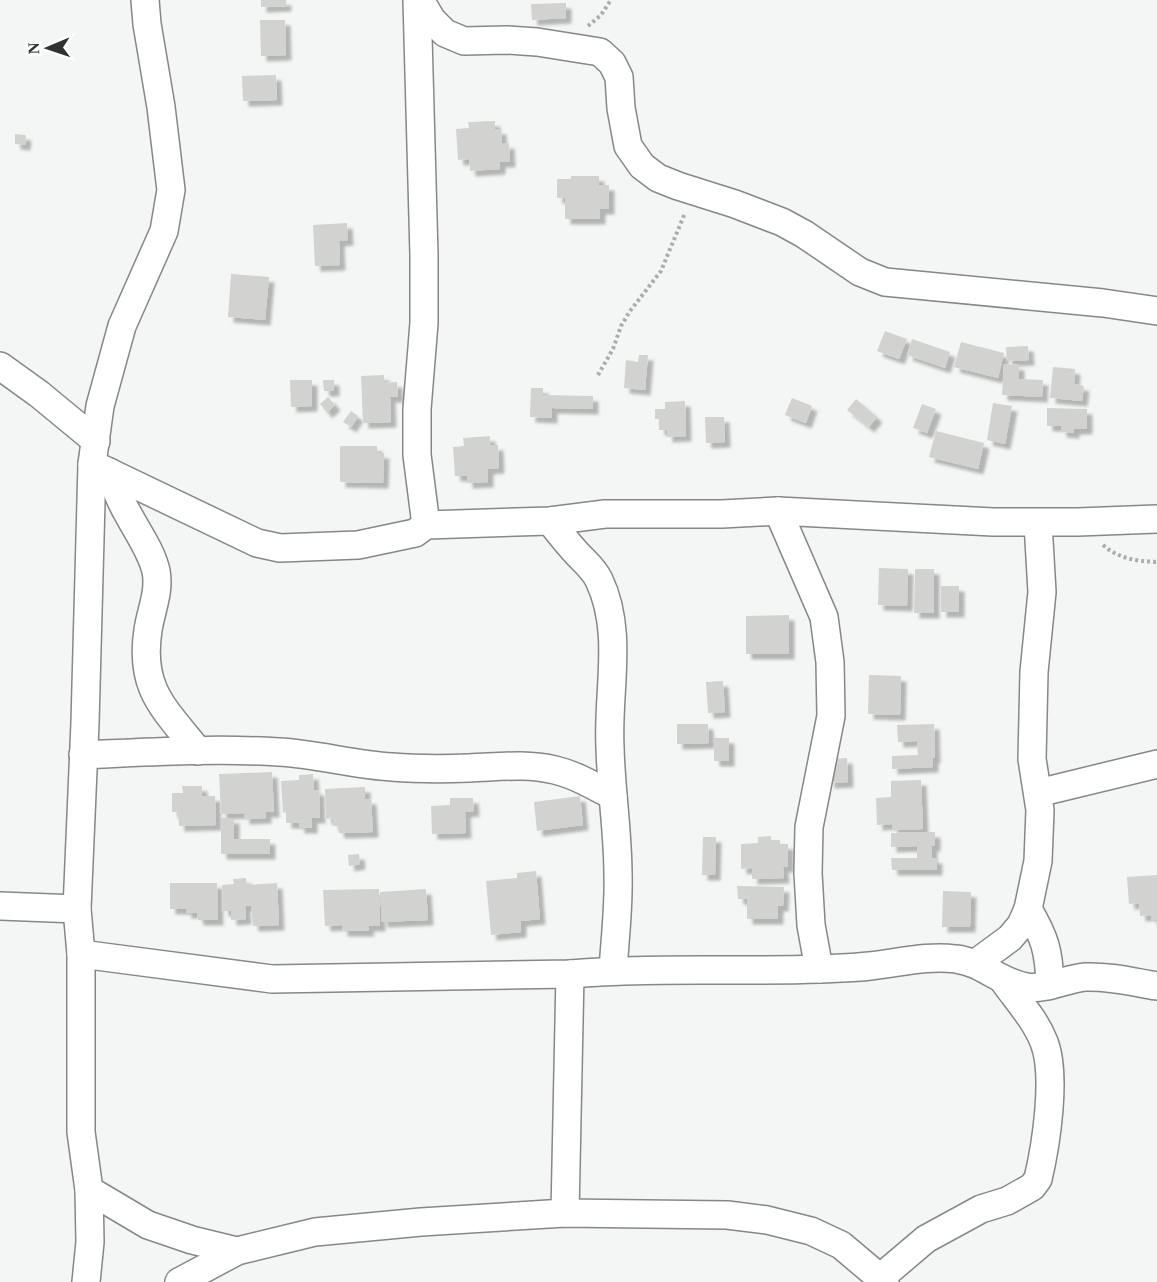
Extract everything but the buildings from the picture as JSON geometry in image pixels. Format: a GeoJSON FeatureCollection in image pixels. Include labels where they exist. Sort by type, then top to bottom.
{"type":"FeatureCollection","features":[{"type":"Feature","properties":{"kind":"street"},"geometry":{"type":"LineString","coordinates":[[86,1282],[90,1242],[89,1190],[81,1132],[81,954],[77,909],[100,406],[122,326],[164,231],[171,190],[145,0]]}},
{"type":"Feature","properties":{"kind":"street"},"geometry":{"type":"LineString","coordinates":[[419,0],[424,322],[417,409],[417,455],[426,525]]}},
{"type":"Feature","properties":{"kind":"street"},"geometry":{"type":"LineString","coordinates":[[419,0],[432,20],[445,33],[464,41],[537,42],[600,52],[612,63],[620,77],[621,108],[628,146],[642,166],[658,178],[782,222],[860,272],[885,282],[1103,303],[1157,311]]}},
{"type":"Feature","properties":{"kind":"street"},"geometry":{"type":"LineString","coordinates":[[0,366],[39,393],[99,459],[126,512],[147,546],[156,572],[155,604],[148,628],[146,649],[146,665],[150,684],[158,701],[198,751]]}},
{"type":"Feature","properties":{"kind":"street"},"geometry":{"type":"LineString","coordinates":[[99,459],[257,543],[280,548],[358,545],[415,533],[426,525],[550,521],[605,514],[722,514],[778,511],[1038,523],[1157,519]]}},
{"type":"Feature","properties":{"kind":"street"},"geometry":{"type":"LineString","coordinates":[[778,511],[825,617],[830,662],[831,716],[809,827],[808,873],[811,924],[819,969]]}},
{"type":"Feature","properties":{"kind":"street"},"geometry":{"type":"LineString","coordinates":[[550,521],[591,567],[599,581],[607,602],[612,635],[613,662],[609,709],[618,874],[613,970]]}},
{"type":"Feature","properties":{"kind":"street"},"geometry":{"type":"LineString","coordinates":[[976,963],[1010,938],[1021,925],[1028,909],[1038,861],[1040,810],[1032,759],[1034,672],[1042,592],[1038,523]]}},
{"type":"Feature","properties":{"kind":"street"},"geometry":{"type":"LineString","coordinates":[[83,754],[198,751],[280,752],[386,767],[420,769],[536,766],[557,770],[613,796]]}},
{"type":"Feature","properties":{"kind":"street"},"geometry":{"type":"LineString","coordinates":[[1038,793],[1157,764]]}},
{"type":"Feature","properties":{"kind":"street"},"geometry":{"type":"LineString","coordinates":[[0,906],[77,909]]}},
{"type":"Feature","properties":{"kind":"street"},"geometry":{"type":"LineString","coordinates":[[1028,909],[1046,943],[1050,962],[1050,985]]}},
{"type":"Feature","properties":{"kind":"street"},"geometry":{"type":"LineString","coordinates":[[81,954],[272,979],[570,974],[613,970],[819,969],[869,966],[932,958],[953,959],[976,963],[1003,981],[1033,1020],[1045,1044],[1049,1113],[1038,1179],[1032,1187],[1007,1201],[981,1209],[926,1239],[882,1280],[841,1245],[811,1231],[767,1220],[728,1215],[565,1214],[421,1222],[315,1232],[237,1251],[179,1282]]}},
{"type":"Feature","properties":{"kind":"street"},"geometry":{"type":"LineString","coordinates":[[565,1214],[570,974]]}},
{"type":"Feature","properties":{"kind":"street"},"geometry":{"type":"LineString","coordinates":[[1003,981],[1038,988],[1085,977],[1157,986]]}},
{"type":"Feature","properties":{"kind":"street"},"geometry":{"type":"LineString","coordinates":[[89,1190],[148,1225],[192,1240],[237,1251]]}},
{"type":"Feature","properties":{"kind":"path"},"geometry":{"type":"LineString","coordinates":[[598,375],[630,311],[661,271],[683,222],[692,189]]}},
{"type":"Feature","properties":{"kind":"path"},"geometry":{"type":"LineString","coordinates":[[1078,522],[1113,555],[1157,562]]}}]}
